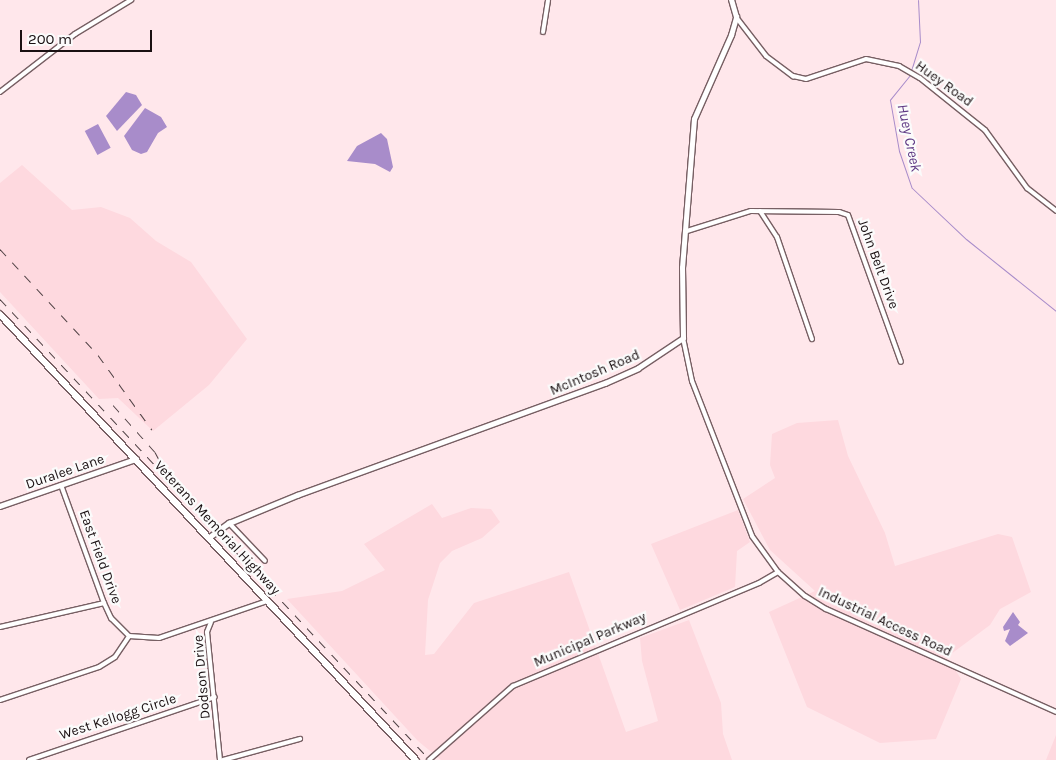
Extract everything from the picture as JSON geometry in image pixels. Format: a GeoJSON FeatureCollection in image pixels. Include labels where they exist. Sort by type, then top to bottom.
{"type":"FeatureCollection","features":[{"type":"Feature","properties":{"kind":"main road","name":"Veterans Memorial Highway"},"geometry":{"type":"LineString","coordinates":[[0,314],[416,760]]}},
{"type":"Feature","properties":{"kind":"street"},"geometry":{"type":"LineString","coordinates":[[0,92],[75,34],[131,0]]}},
{"type":"Feature","properties":{"kind":"street"},"geometry":{"type":"LineString","coordinates":[[543,32],[548,0]]}},
{"type":"Feature","properties":{"kind":"street","name":"Huey Road"},"geometry":{"type":"LineString","coordinates":[[731,0],[736,17],[766,56],[793,76],[806,79],[866,59],[900,66],[920,78],[984,130],[1027,188],[1056,211]]}},
{"type":"Feature","properties":{"kind":"street"},"geometry":{"type":"LineString","coordinates":[[683,338],[682,268],[687,231],[694,119],[720,66],[736,17]]}},
{"type":"Feature","properties":{"kind":"street"},"geometry":{"type":"LineString","coordinates":[[760,211],[777,236],[812,339]]}},
{"type":"Feature","properties":{"kind":"street","name":"John Belt Drive"},"geometry":{"type":"LineString","coordinates":[[687,231],[738,214],[760,211],[839,212],[848,215],[901,362]]}},
{"type":"Feature","properties":{"kind":"street","name":"McIntosh Road"},"geometry":{"type":"LineString","coordinates":[[208,538],[229,522],[297,495],[605,383],[638,368],[683,338]]}},
{"type":"Feature","properties":{"kind":"street","name":"Industrial Access Road"},"geometry":{"type":"LineString","coordinates":[[683,338],[692,381],[752,536],[778,572],[805,596],[826,609],[1056,712]]}},
{"type":"Feature","properties":{"kind":"street","name":"Duralee Lane"},"geometry":{"type":"LineString","coordinates":[[0,506],[136,459]]}},
{"type":"Feature","properties":{"kind":"street","name":"East Field Drive"},"geometry":{"type":"LineString","coordinates":[[62,485],[104,603],[111,618],[129,636]]}},
{"type":"Feature","properties":{"kind":"street"},"geometry":{"type":"LineString","coordinates":[[229,522],[265,562]]}},
{"type":"Feature","properties":{"kind":"street","name":"Municipal Parkway"},"geometry":{"type":"LineString","coordinates":[[429,760],[513,686],[759,583],[778,572]]}},
{"type":"Feature","properties":{"kind":"street","name":"Dodson Drive"},"geometry":{"type":"LineString","coordinates":[[222,760],[207,632],[211,622],[267,601]]}},
{"type":"Feature","properties":{"kind":"street"},"geometry":{"type":"LineString","coordinates":[[0,627],[104,603]]}},
{"type":"Feature","properties":{"kind":"street"},"geometry":{"type":"LineString","coordinates":[[0,700],[99,668],[115,657],[129,636],[159,638],[211,622]]}},
{"type":"Feature","properties":{"kind":"street","name":"West Kellogg Circle"},"geometry":{"type":"LineString","coordinates":[[29,760],[215,697]]}},
{"type":"Feature","properties":{"kind":"street"},"geometry":{"type":"LineString","coordinates":[[222,760],[300,739]]}},
{"type":"Feature","properties":{"kind":"shaded area"},"geometry":{"type":"Polygon","coordinates":[[[126,92],[136,95],[142,105],[117,131],[106,116],[126,92]]]}},
{"type":"Feature","properties":{"kind":"shaded area"},"geometry":{"type":"Polygon","coordinates":[[[145,108],[161,117],[167,127],[158,133],[147,152],[141,154],[132,150],[124,136],[145,108]]]}},
{"type":"Feature","properties":{"kind":"shaded area"},"geometry":{"type":"Polygon","coordinates":[[[98,124],[111,148],[97,155],[85,131],[98,124]]]}},
{"type":"Feature","properties":{"kind":"shaded area"},"geometry":{"type":"Polygon","coordinates":[[[381,133],[387,139],[393,167],[390,172],[375,164],[347,161],[357,146],[381,133]]]}},
{"type":"Feature","properties":{"kind":"shaded area"},"geometry":{"type":"Polygon","coordinates":[[[22,165],[72,210],[101,207],[130,218],[156,241],[191,262],[247,339],[209,385],[153,431],[118,398],[99,399],[0,292],[0,183],[22,165]]]}},
{"type":"Feature","properties":{"kind":"shaded area"},"geometry":{"type":"Polygon","coordinates":[[[838,420],[848,456],[885,533],[895,566],[998,534],[1012,537],[1031,592],[1000,609],[990,625],[947,657],[961,679],[936,739],[880,743],[807,707],[769,612],[815,591],[770,550],[743,499],[775,478],[770,465],[772,434],[797,423],[838,420]]]}},
{"type":"Feature","properties":{"kind":"shaded area"},"geometry":{"type":"Polygon","coordinates":[[[432,504],[442,518],[471,508],[491,509],[500,522],[482,538],[452,551],[440,563],[428,600],[425,655],[434,654],[474,603],[569,572],[626,732],[658,721],[642,661],[640,638],[689,620],[721,703],[723,734],[732,760],[441,760],[418,741],[287,599],[342,591],[385,570],[364,544],[432,504]]]}},
{"type":"Feature","properties":{"kind":"shaded area"},"geometry":{"type":"Polygon","coordinates":[[[738,510],[750,542],[737,551],[735,587],[680,610],[651,544],[738,510]]]}},
{"type":"Feature","properties":{"kind":"shaded area"},"geometry":{"type":"Polygon","coordinates":[[[1013,612],[1020,622],[1018,625],[1028,633],[1010,646],[1005,641],[1010,629],[1004,631],[1003,627],[1013,612]]]}},
{"type":"Feature","properties":{"kind":"shaded area"},"geometry":{"type":"Polygon","coordinates":[[[1056,735],[1056,760],[1046,760],[1056,735]]]}},
{"type":"Feature","properties":{"kind":"waterway","name":"Huey Creek"},"geometry":{"type":"LineString","coordinates":[[911,71],[920,42],[918,0]]}},
{"type":"Feature","properties":{"kind":"waterway","name":"Huey Creek"},"geometry":{"type":"LineString","coordinates":[[910,75],[890,100],[899,151],[912,188],[966,239],[1056,311]]}},
{"type":"Feature","properties":{"kind":"railway"},"geometry":{"type":"LineString","coordinates":[[0,249],[98,355],[152,430]]}},
{"type":"Feature","properties":{"kind":"railway"},"geometry":{"type":"LineString","coordinates":[[0,299],[430,760]]}},
{"type":"Feature","properties":{"kind":"railway"},"geometry":{"type":"LineString","coordinates":[[113,405],[155,452],[166,473]]}}]}
